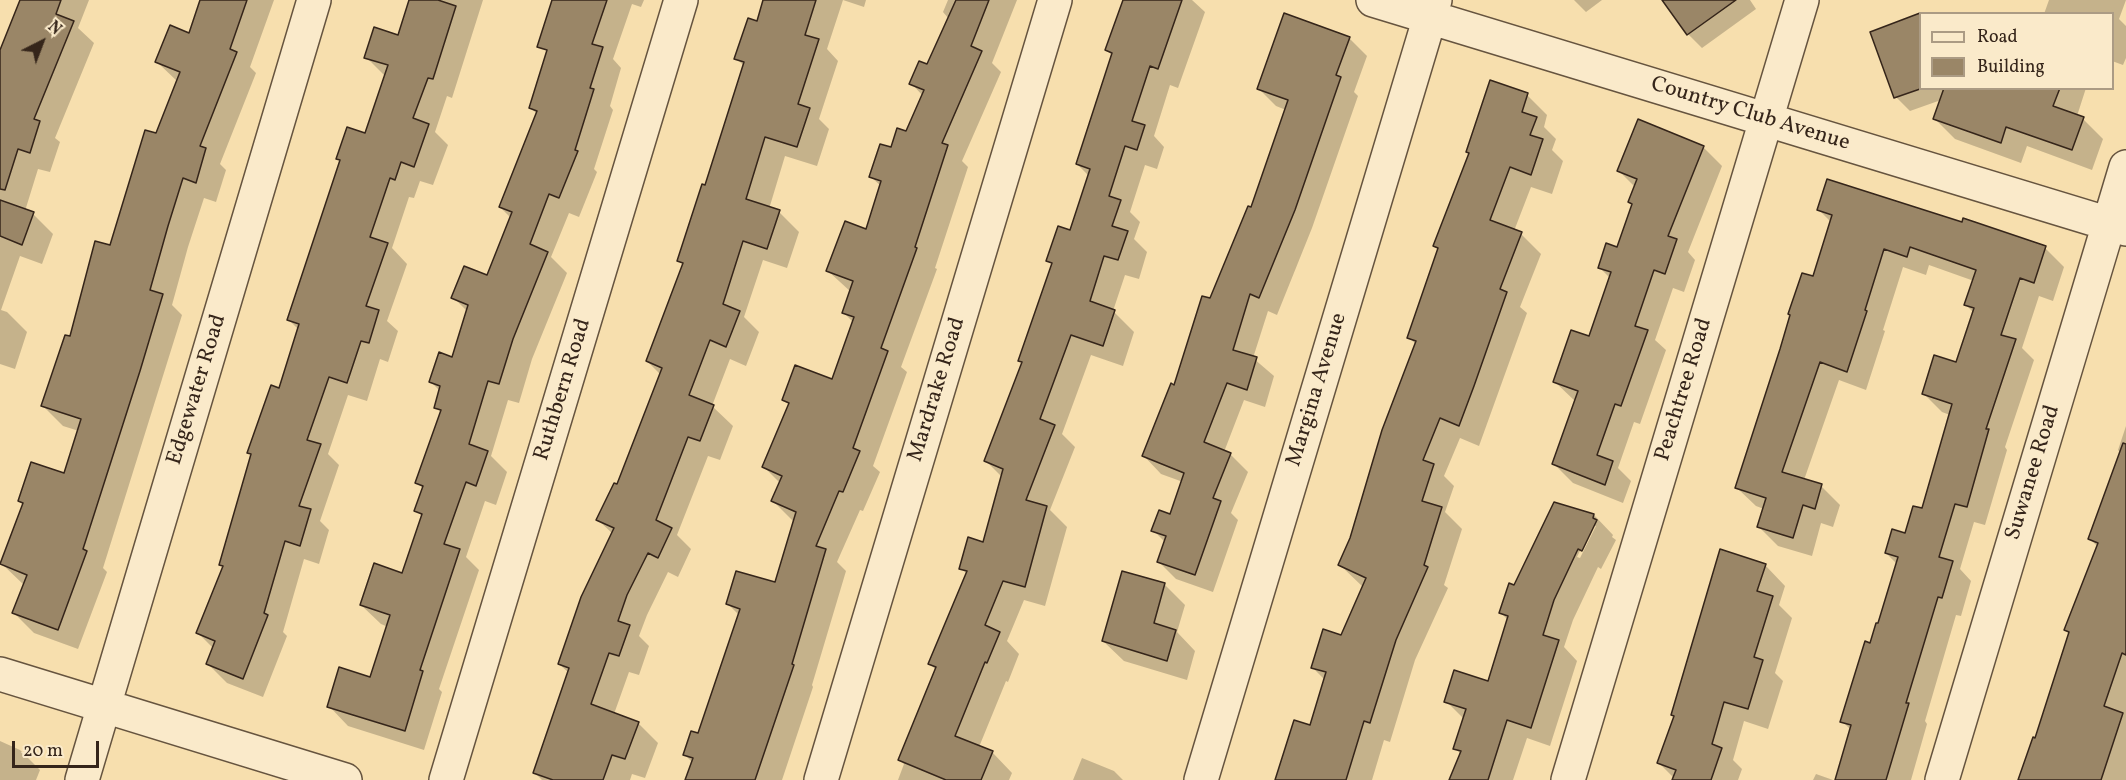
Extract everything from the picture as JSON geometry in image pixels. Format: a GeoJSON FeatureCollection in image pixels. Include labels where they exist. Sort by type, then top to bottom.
{"type":"FeatureCollection","features":[{"type":"Feature","properties":{"kind":"street","name":"Edgewater Road"},"geometry":{"type":"LineString","coordinates":[[82,780],[314,0]]}},
{"type":"Feature","properties":{"kind":"street","name":"Ruthbern Road"},"geometry":{"type":"LineString","coordinates":[[446,780],[681,0]]}},
{"type":"Feature","properties":{"kind":"street","name":"Mardrake Road"},"geometry":{"type":"LineString","coordinates":[[821,780],[1055,0]]}},
{"type":"Feature","properties":{"kind":"street","name":"Country Club Avenue"},"geometry":{"type":"LineString","coordinates":[[1373,0],[1432,9],[1766,120],[2117,227]]}},
{"type":"Feature","properties":{"kind":"street","name":"Peachtree Road"},"geometry":{"type":"LineString","coordinates":[[1568,780],[1802,0]]}},
{"type":"Feature","properties":{"kind":"street","name":"Margina Avenue"},"geometry":{"type":"LineString","coordinates":[[1201,780],[1432,9]]}},
{"type":"Feature","properties":{"kind":"street","name":"Suwanee Road"},"geometry":{"type":"LineString","coordinates":[[1942,780],[2117,227],[2126,167]]}},
{"type":"Feature","properties":{"kind":"street"},"geometry":{"type":"LineString","coordinates":[[0,674],[345,780]]}},
{"type":"Feature","properties":{"kind":"building"},"geometry":{"type":"Polygon","coordinates":[[[20,0],[61,0],[56,14],[74,21],[34,119],[40,121],[30,153],[18,149],[5,190],[0,189],[0,50],[20,0]]]}},
{"type":"Feature","properties":{"kind":"building"},"geometry":{"type":"Polygon","coordinates":[[[200,0],[247,0],[230,49],[237,52],[200,146],[206,148],[196,183],[183,178],[168,226],[150,290],[163,294],[83,549],[87,551],[58,630],[12,613],[27,575],[0,564],[23,503],[18,501],[31,462],[64,473],[81,419],[41,406],[65,335],[70,336],[95,241],[110,245],[145,130],[156,133],[180,72],[155,62],[170,25],[189,33],[200,0]]]}},
{"type":"Feature","properties":{"kind":"building"},"geometry":{"type":"Polygon","coordinates":[[[409,0],[438,0],[456,6],[433,79],[428,78],[413,118],[429,124],[414,167],[401,162],[395,180],[390,178],[370,237],[388,243],[366,306],[379,310],[369,343],[361,341],[347,383],[329,377],[307,440],[321,444],[299,506],[311,509],[300,546],[285,541],[264,613],[268,615],[243,679],[206,664],[215,641],[196,633],[223,566],[219,565],[251,454],[247,453],[271,385],[279,388],[299,324],[287,320],[340,160],[336,159],[347,127],[365,133],[388,65],[364,58],[374,27],[398,35],[409,0]]]}},
{"type":"Feature","properties":{"kind":"building"},"geometry":{"type":"Polygon","coordinates":[[[552,0],[607,0],[592,44],[603,47],[590,88],[594,89],[575,150],[578,151],[559,198],[549,194],[530,244],[548,252],[513,339],[499,384],[488,381],[469,444],[488,451],[476,486],[466,482],[444,544],[460,549],[420,670],[423,671],[405,731],[327,707],[339,667],[370,677],[390,615],[360,605],[374,563],[402,573],[422,514],[414,511],[423,486],[415,483],[441,410],[434,408],[440,386],[429,382],[439,352],[452,357],[468,305],[451,298],[464,266],[487,275],[512,212],[499,207],[537,111],[529,108],[547,50],[537,47],[552,0]]]}},
{"type":"Feature","properties":{"kind":"building"},"geometry":{"type":"Polygon","coordinates":[[[763,0],[816,0],[805,35],[819,39],[798,104],[810,108],[797,147],[765,137],[746,199],[780,210],[767,249],[743,241],[723,304],[740,311],[726,347],[710,340],[689,395],[714,405],[700,441],[688,437],[656,520],[672,528],[658,558],[648,553],[627,595],[618,621],[630,625],[619,656],[609,653],[591,704],[639,722],[625,759],[612,755],[603,780],[553,780],[533,773],[569,668],[558,664],[581,597],[614,528],[596,520],[614,483],[617,484],[662,368],[646,361],[683,263],[677,261],[702,184],[705,185],[744,62],[734,59],[748,18],[757,21],[763,0]]]}},
{"type":"Feature","properties":{"kind":"building"},"geometry":{"type":"Polygon","coordinates":[[[956,0],[989,0],[971,46],[982,51],[942,143],[948,145],[915,247],[917,248],[881,348],[888,351],[853,448],[860,451],[843,492],[839,491],[816,546],[826,549],[792,664],[794,665],[755,780],[685,780],[693,758],[683,755],[691,731],[698,733],[740,609],[726,604],[736,571],[775,582],[796,512],[771,501],[782,476],[762,467],[789,403],[782,400],[795,365],[832,379],[854,317],[842,313],[853,281],[826,271],[845,221],[866,229],[881,181],[869,177],[880,144],[891,147],[897,128],[906,131],[924,90],[909,84],[919,61],[927,64],[956,0]]]}},
{"type":"Feature","properties":{"kind":"building"},"geometry":{"type":"Polygon","coordinates":[[[1123,0],[1182,0],[1158,69],[1150,66],[1132,121],[1145,125],[1137,150],[1125,146],[1109,196],[1121,200],[1112,226],[1128,231],[1118,260],[1104,256],[1090,301],[1115,310],[1103,346],[1071,335],[1040,419],[1055,425],[1026,500],[1047,506],[1025,587],[1003,581],[985,625],[1000,632],[987,663],[985,662],[955,736],[993,751],[981,780],[946,780],[898,760],[936,667],[928,664],[967,571],[959,569],[968,537],[983,542],[1003,469],[984,461],[1022,362],[1018,361],[1052,263],[1046,261],[1058,226],[1070,230],[1090,169],[1076,164],[1112,53],[1105,50],[1123,0]]]}},
{"type":"Feature","properties":{"kind":"building"},"geometry":{"type":"Polygon","coordinates":[[[1662,0],[1736,0],[1687,35],[1662,0]]]}},
{"type":"Feature","properties":{"kind":"building"},"geometry":{"type":"Polygon","coordinates":[[[1284,13],[1350,37],[1336,75],[1341,77],[1295,210],[1259,298],[1250,294],[1233,350],[1257,357],[1247,390],[1227,383],[1204,442],[1231,453],[1213,498],[1221,501],[1195,575],[1157,562],[1166,536],[1151,531],[1159,510],[1170,514],[1184,473],[1142,456],[1171,383],[1174,385],[1202,296],[1210,298],[1248,206],[1251,207],[1288,100],[1257,89],[1284,13]]]}},
{"type":"Feature","properties":{"kind":"building"},"geometry":{"type":"Polygon","coordinates":[[[1919,13],[1919,89],[1894,98],[1870,32],[1919,13]]]}},
{"type":"Feature","properties":{"kind":"building"},"geometry":{"type":"Polygon","coordinates":[[[1490,80],[1528,93],[1522,112],[1537,117],[1530,135],[1543,139],[1531,175],[1510,167],[1490,220],[1522,232],[1500,289],[1507,292],[1474,386],[1459,426],[1440,418],[1423,460],[1434,464],[1422,501],[1442,507],[1424,565],[1428,567],[1396,640],[1370,723],[1364,721],[1346,780],[1275,780],[1294,720],[1310,725],[1326,672],[1311,668],[1323,629],[1341,635],[1366,578],[1338,565],[1350,538],[1382,430],[1416,341],[1407,338],[1438,248],[1433,246],[1469,153],[1466,152],[1490,80]]]}},
{"type":"Feature","properties":{"kind":"building"},"geometry":{"type":"Polygon","coordinates":[[[1943,90],[2059,90],[2053,106],[2084,117],[2072,150],[2006,127],[2001,143],[1933,119],[1943,90]]]}},
{"type":"Feature","properties":{"kind":"building"},"geometry":{"type":"Polygon","coordinates":[[[1638,119],[1704,146],[1668,236],[1677,239],[1665,274],[1654,270],[1635,326],[1648,330],[1621,406],[1615,404],[1597,455],[1613,461],[1605,485],[1552,464],[1578,391],[1553,382],[1571,330],[1589,336],[1611,272],[1598,268],[1606,243],[1617,247],[1632,204],[1628,202],[1637,179],[1617,171],[1638,119]]]}},
{"type":"Feature","properties":{"kind":"building"},"geometry":{"type":"Polygon","coordinates":[[[1827,179],[1962,222],[1963,218],[2046,246],[2034,283],[2020,278],[2001,335],[2016,339],[1986,429],[1989,429],[1967,507],[1955,504],[1939,557],[1953,561],[1942,598],[1938,597],[1906,703],[1909,703],[1886,780],[1835,780],[1851,725],[1840,722],[1865,641],[1870,643],[1876,623],[1878,623],[1898,557],[1885,553],[1892,529],[1905,533],[1913,506],[1922,508],[1952,404],[1922,394],[1934,355],[1956,362],[1974,308],[1964,305],[1976,270],[1910,247],[1907,257],[1884,249],[1847,372],[1820,362],[1782,472],[1822,484],[1815,509],[1803,505],[1793,538],[1757,527],[1766,498],[1735,488],[1802,273],[1813,276],[1832,215],[1817,210],[1827,179]]]}},
{"type":"Feature","properties":{"kind":"building"},"geometry":{"type":"Polygon","coordinates":[[[0,200],[34,212],[22,245],[0,236],[0,200]]]}},
{"type":"Feature","properties":{"kind":"building"},"geometry":{"type":"Polygon","coordinates":[[[2123,443],[2126,444],[2126,655],[2122,653],[2104,706],[2123,713],[2101,780],[2018,780],[2033,737],[2035,738],[2069,632],[2064,630],[2098,543],[2088,539],[2123,443]]]}},
{"type":"Feature","properties":{"kind":"building"},"geometry":{"type":"Polygon","coordinates":[[[1554,502],[1594,514],[1593,518],[1597,520],[1582,551],[1578,549],[1554,600],[1543,635],[1559,640],[1531,728],[1507,720],[1488,780],[1449,780],[1461,751],[1453,749],[1466,709],[1444,702],[1454,670],[1488,681],[1508,616],[1499,613],[1509,583],[1514,585],[1554,502]]]}},
{"type":"Feature","properties":{"kind":"building"},"geometry":{"type":"Polygon","coordinates":[[[1720,549],[1766,564],[1757,591],[1773,596],[1754,657],[1763,660],[1748,709],[1724,702],[1712,744],[1722,748],[1711,780],[1672,780],[1676,770],[1657,763],[1674,716],[1671,715],[1720,549]]]}},
{"type":"Feature","properties":{"kind":"building"},"geometry":{"type":"Polygon","coordinates":[[[1122,571],[1165,583],[1154,623],[1176,630],[1167,661],[1102,641],[1122,571]]]}}]}
